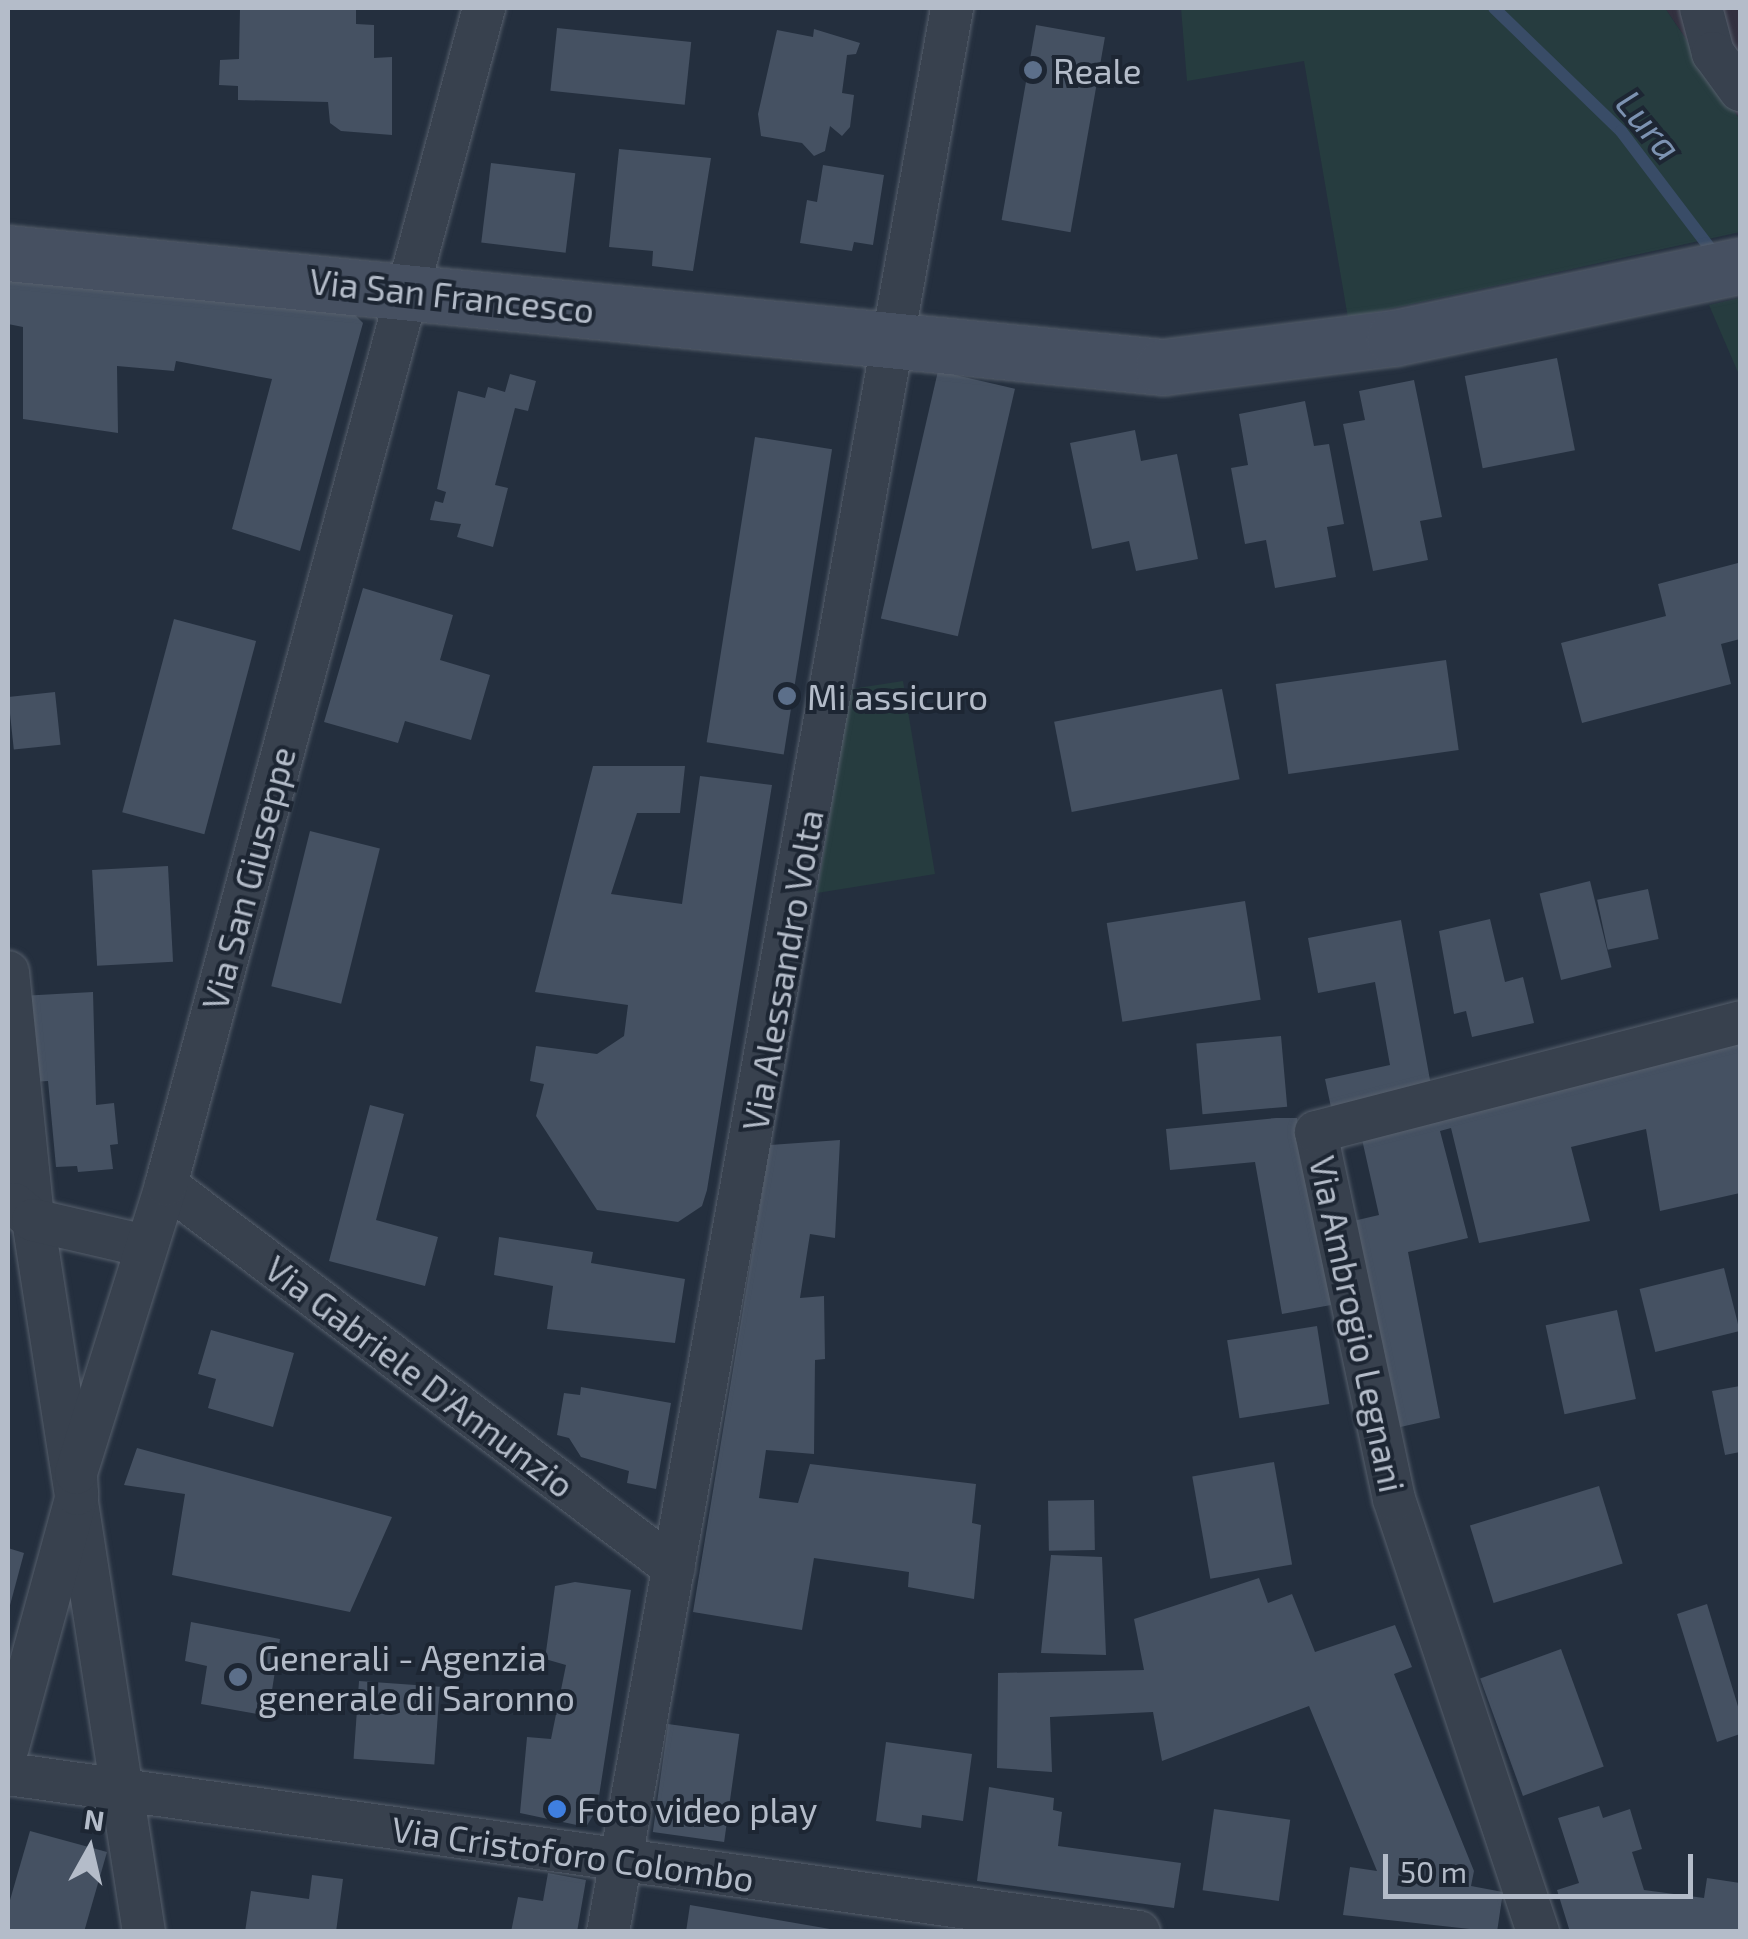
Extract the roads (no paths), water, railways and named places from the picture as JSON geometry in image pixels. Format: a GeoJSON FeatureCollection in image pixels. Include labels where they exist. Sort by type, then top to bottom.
{"type":"FeatureCollection","features":[{"type":"Feature","properties":{"kind":"street","name":"Via San Giuseppe"},"geometry":{"type":"LineString","coordinates":[[8,1747],[77,1494],[76,1473],[166,1185],[484,8]]}},
{"type":"Feature","properties":{"kind":"street","name":"Via Alessandro Volta"},"geometry":{"type":"LineString","coordinates":[[608,1932],[897,341],[952,8]]}},
{"type":"Feature","properties":{"kind":"street"},"geometry":{"type":"LineString","coordinates":[[1702,8],[1713,53],[1740,90]]}},
{"type":"Feature","properties":{"kind":"street","name":"Via San Francesco"},"geometry":{"type":"LineString","coordinates":[[8,252],[1164,367],[1394,338],[1740,266]]}},
{"type":"Feature","properties":{"kind":"street"},"geometry":{"type":"LineString","coordinates":[[8,972],[20,1209],[76,1473],[144,1932]]}},
{"type":"Feature","properties":{"kind":"street","name":"Via Ambrogio Legnani"},"geometry":{"type":"LineString","coordinates":[[1538,1932],[1394,1498],[1316,1132],[1740,1022]]}},
{"type":"Feature","properties":{"kind":"street","name":"Via Gabriele D'Annunzio"},"geometry":{"type":"LineString","coordinates":[[166,1185],[674,1568]]}},
{"type":"Feature","properties":{"kind":"street"},"geometry":{"type":"LineString","coordinates":[[20,1209],[145,1246]]}},
{"type":"Feature","properties":{"kind":"street","name":"Via Cristoforo Colombo"},"geometry":{"type":"LineString","coordinates":[[8,1774],[620,1859],[928,1916],[1139,1932]]}},
{"type":"Feature","properties":{"kind":"waterway","name":"Lura"},"geometry":{"type":"LineString","coordinates":[[1494,8],[1621,131],[1718,259]]}},
{"type":"Feature","properties":{"kind":"place","name":"Reale"},"geometry":{"type":"Point","coordinates":[1033,70]}},
{"type":"Feature","properties":{"kind":"place","name":"Mi assicuro"},"geometry":{"type":"Point","coordinates":[787,696]}},
{"type":"Feature","properties":{"kind":"place","name":"Generali - Agenzia generale di Saronno"},"geometry":{"type":"Point","coordinates":[238,1677]}},
{"type":"Feature","properties":{"kind":"place","name":"Foto video play"},"geometry":{"type":"Point","coordinates":[557,1809]}}]}
